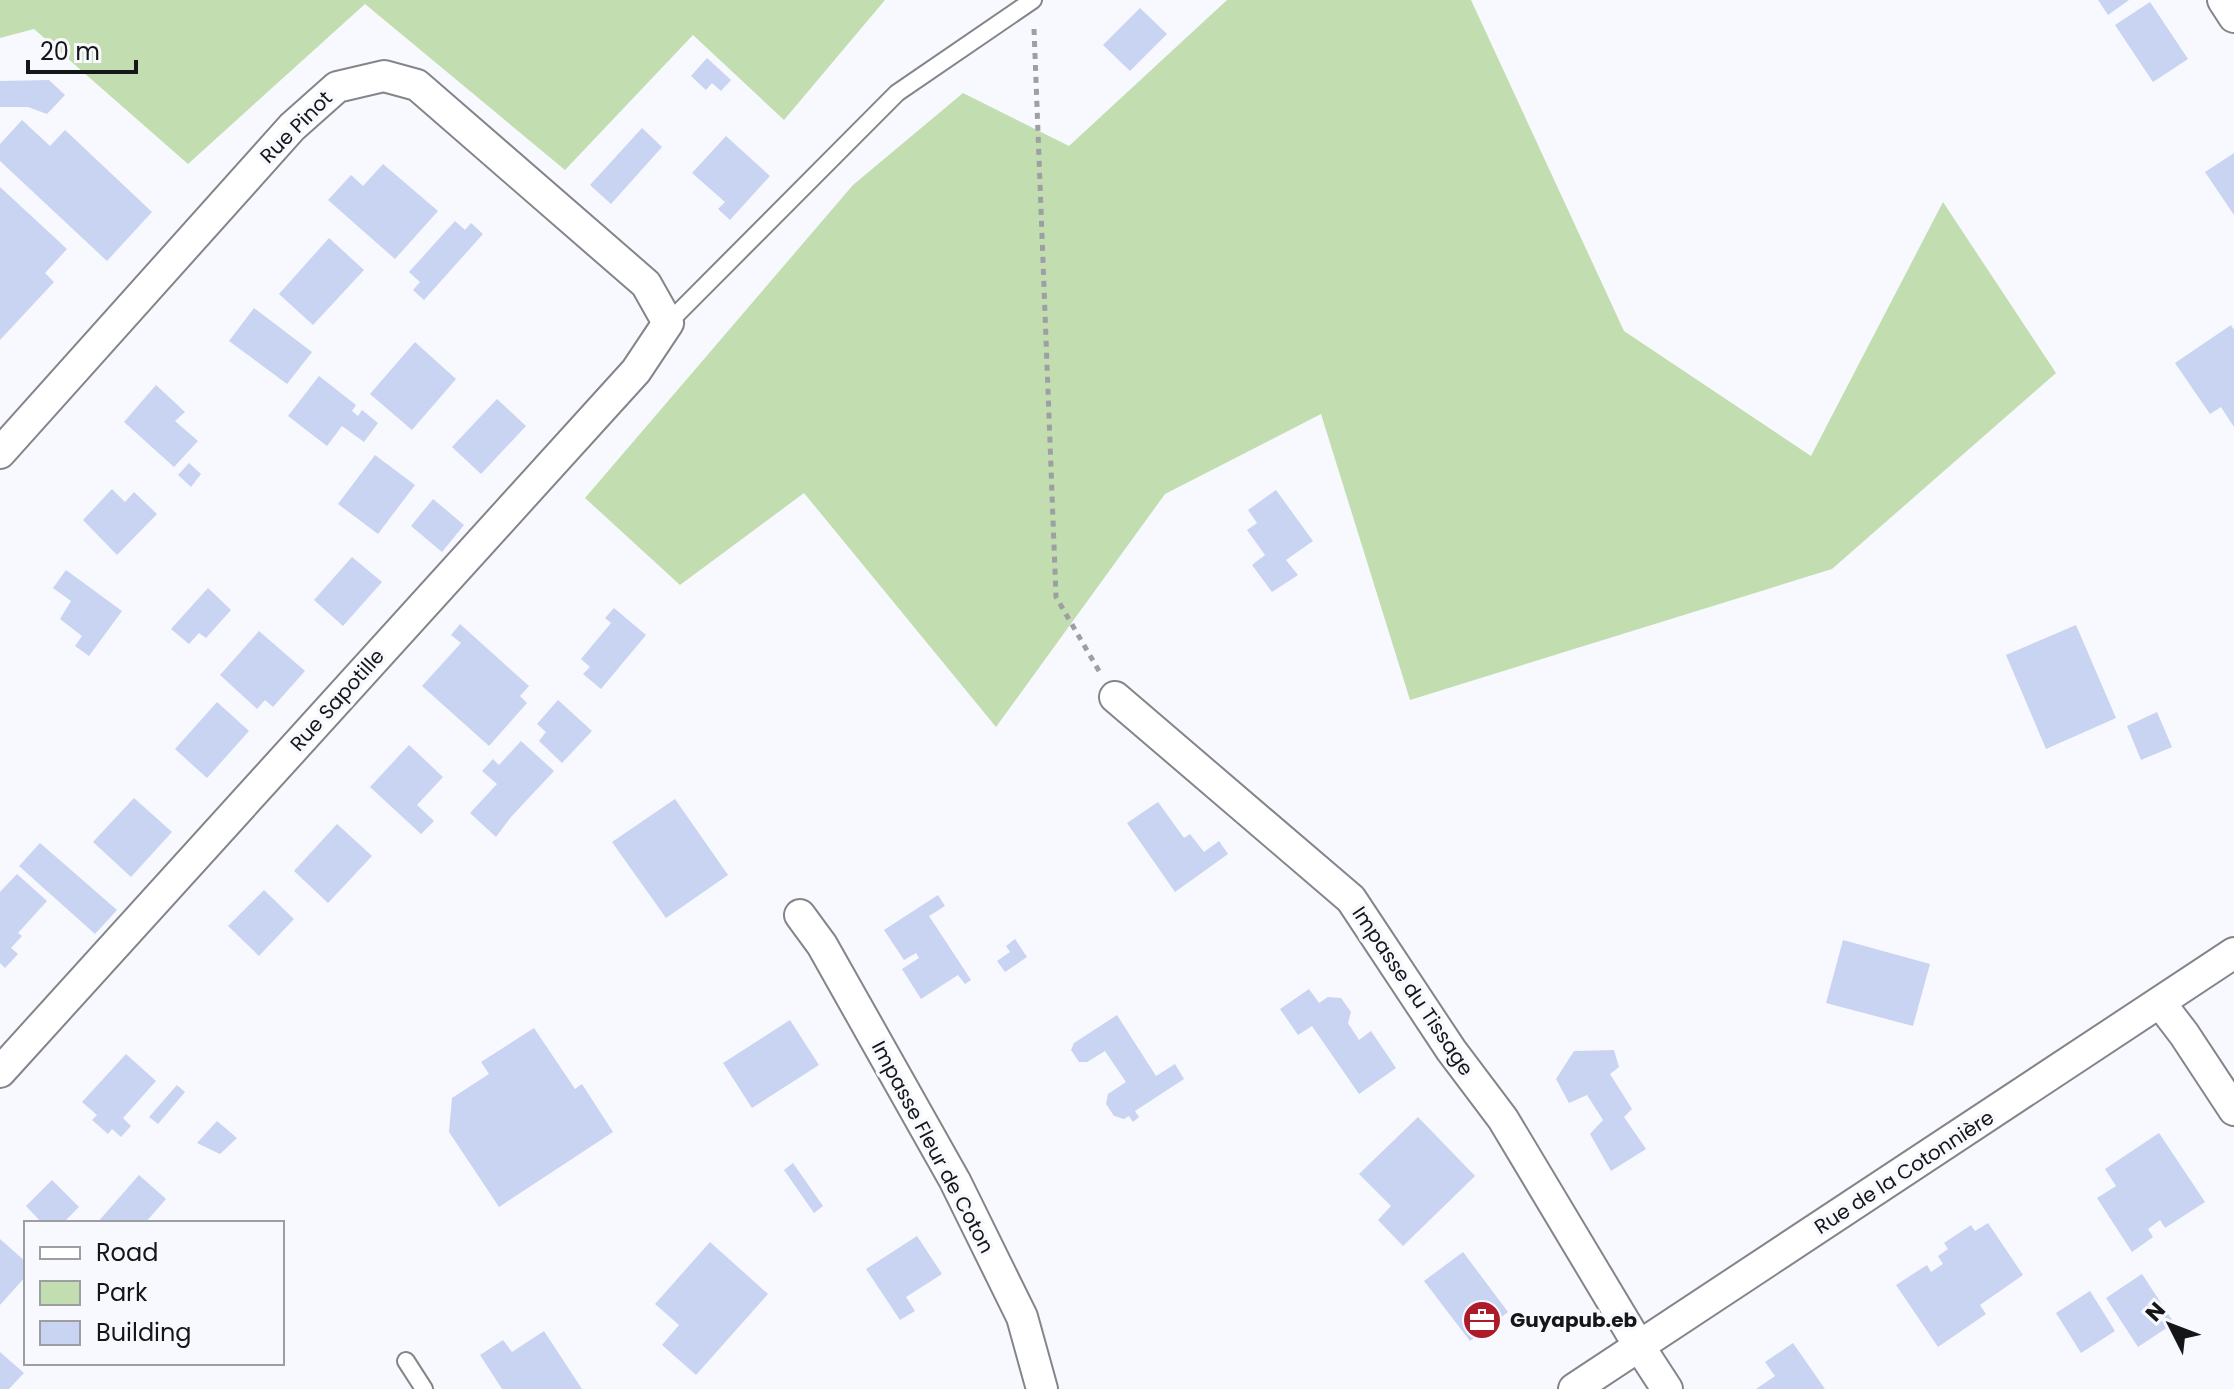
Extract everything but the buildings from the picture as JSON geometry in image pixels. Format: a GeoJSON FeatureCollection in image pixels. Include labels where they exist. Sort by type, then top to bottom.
{"type":"FeatureCollection","features":[{"type":"Feature","properties":{"kind":"street"},"geometry":{"type":"LineString","coordinates":[[2223,0],[2234,17]]}},
{"type":"Feature","properties":{"kind":"street","name":"Rue Pinot"},"geometry":{"type":"LineString","coordinates":[[0,453],[292,127],[337,87],[384,76],[417,85],[634,273],[646,284],[668,323]]}},
{"type":"Feature","properties":{"kind":"street","name":"Rue Sapotille"},"geometry":{"type":"LineString","coordinates":[[6,1054],[636,371],[668,323]]}},
{"type":"Feature","properties":{"kind":"street","name":"Impasse du Tissage"},"geometry":{"type":"LineString","coordinates":[[1115,697],[1351,899],[1451,1050],[1503,1119],[1667,1389]]}},
{"type":"Feature","properties":{"kind":"street","name":"Impasse Fleur de Coton"},"geometry":{"type":"LineString","coordinates":[[800,915],[822,945],[955,1181],[1022,1317],[1042,1389]]}},
{"type":"Feature","properties":{"kind":"street","name":"Rue de la Cotonnière"},"geometry":{"type":"LineString","coordinates":[[1574,1389],[2234,953]]}},
{"type":"Feature","properties":{"kind":"street"},"geometry":{"type":"LineString","coordinates":[[2161,1004],[2234,1110]]}},
{"type":"Feature","properties":{"kind":"lane"},"geometry":{"type":"LineString","coordinates":[[668,323],[897,93],[1033,0]]}},
{"type":"Feature","properties":{"kind":"lane"},"geometry":{"type":"LineString","coordinates":[[406,1361],[424,1389]]}},
{"type":"Feature","properties":{"kind":"path"},"geometry":{"type":"LineString","coordinates":[[1033,0],[1056,597],[1115,697]]}},
{"type":"Feature","properties":{"kind":"green space"},"geometry":{"type":"Polygon","coordinates":[[[0,0],[885,0],[784,120],[693,35],[565,170],[365,4],[188,164],[34,29],[0,38],[0,0]]]}},
{"type":"Feature","properties":{"kind":"green space"},"geometry":{"type":"Polygon","coordinates":[[[1227,0],[1471,0],[1624,331],[1811,456],[1943,202],[2056,373],[1832,569],[1410,700],[1321,414],[1165,494],[996,727],[804,493],[680,585],[585,498],[853,185],[963,93],[1069,146],[1227,0]]]}},
{"type":"Feature","properties":{"kind":"place","name":"Guyapub.eb"},"geometry":{"type":"Point","coordinates":[1482,1320]}}]}
